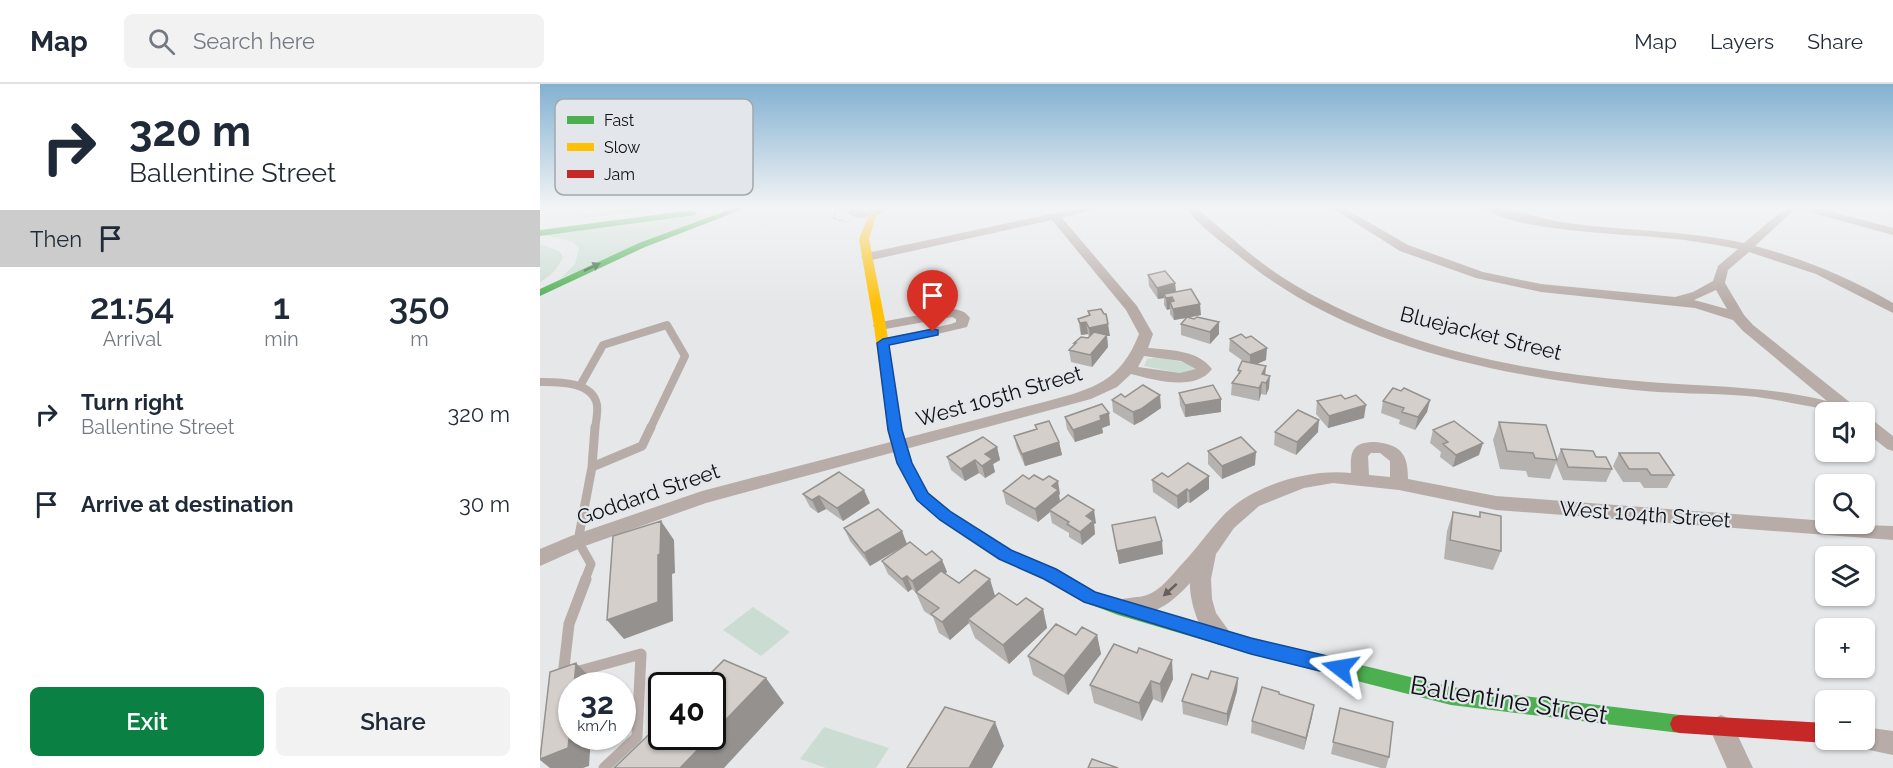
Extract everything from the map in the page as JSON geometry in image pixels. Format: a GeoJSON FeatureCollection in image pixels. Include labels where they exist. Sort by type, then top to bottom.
{"type":"FeatureCollection","features":[{"type":"Feature","properties":{"kind":"main road"},"geometry":{"type":"LineString","coordinates":[[540,240],[560,243]]}},
{"type":"Feature","properties":{"kind":"main road"},"geometry":{"type":"LineString","coordinates":[[540,293],[656,240]]}},
{"type":"Feature","properties":{"kind":"main road","name":"Ballentine Street"},"geometry":{"type":"LineString","coordinates":[[864,240],[899,445],[911,479],[922,496],[946,516],[1005,554],[1050,574],[1090,597],[1118,608],[1223,638],[1451,696],[1690,725],[1815,732]]}},
{"type":"Feature","properties":{"kind":"main road"},"geometry":{"type":"LineString","coordinates":[[540,287],[567,267]]}},
{"type":"Feature","properties":{"kind":"street"},"geometry":{"type":"LineString","coordinates":[[867,256],[942,240]]}},
{"type":"Feature","properties":{"kind":"street"},"geometry":{"type":"LineString","coordinates":[[1074,240],[1132,309],[1146,334],[1141,351],[1186,358],[1201,363],[1205,369],[1200,376],[1187,379],[1128,369]]}},
{"type":"Feature","properties":{"kind":"street","name":"Bluejacket Street"},"geometry":{"type":"LineString","coordinates":[[1227,240],[1255,264],[1290,287],[1352,318],[1424,344],[1500,364],[1597,381],[1761,393],[1817,402]]}},
{"type":"Feature","properties":{"kind":"street"},"geometry":{"type":"LineString","coordinates":[[1390,240],[1404,248],[1480,275],[1541,288],[1697,304],[1738,317]]}},
{"type":"Feature","properties":{"kind":"street"},"geometry":{"type":"LineString","coordinates":[[1706,240],[1777,256],[1830,275],[1893,309]]}},
{"type":"Feature","properties":{"kind":"street"},"geometry":{"type":"LineString","coordinates":[[1754,240],[1722,269],[1719,283],[1738,317],[1840,402]]}},
{"type":"Feature","properties":{"kind":"street"},"geometry":{"type":"LineString","coordinates":[[1665,299],[1697,295],[1719,283]]}},
{"type":"Feature","properties":{"kind":"street"},"geometry":{"type":"LineString","coordinates":[[880,326],[952,313],[959,314],[963,318],[962,324],[955,327],[883,343]]}},
{"type":"Feature","properties":{"kind":"street","name":"West 105th Street"},"geometry":{"type":"LineString","coordinates":[[772,479],[1086,395],[1117,382],[1141,351]]}},
{"type":"Feature","properties":{"kind":"street","name":"Bluejacket Street"},"geometry":{"type":"LineString","coordinates":[[1761,393],[1791,387],[1801,379],[1802,372]]}},
{"type":"Feature","properties":{"kind":"street"},"geometry":{"type":"LineString","coordinates":[[1875,430],[1893,444]]}},
{"type":"Feature","properties":{"kind":"street"},"geometry":{"type":"LineString","coordinates":[[1360,478],[1359,454],[1366,447],[1384,447],[1399,460],[1399,484]]}},
{"type":"Feature","properties":{"kind":"street","name":"West 104th Street"},"geometry":{"type":"LineString","coordinates":[[1118,608],[1150,604],[1168,593],[1209,549],[1227,523],[1252,501],[1301,482],[1333,477],[1360,478],[1399,484],[1496,503],[1893,533]]}},
{"type":"Feature","properties":{"kind":"street","name":"Goddard Street"},"geometry":{"type":"LineString","coordinates":[[540,558],[578,541],[702,498],[772,479]]}},
{"type":"Feature","properties":{"kind":"street"},"geometry":{"type":"LineString","coordinates":[[1209,549],[1199,576],[1201,601],[1211,625],[1223,638]]}},
{"type":"Feature","properties":{"kind":"street"},"geometry":{"type":"LineString","coordinates":[[1721,727],[1740,768]]}},
{"type":"Feature","properties":{"kind":"street"},"geometry":{"type":"LineString","coordinates":[[1875,741],[1893,743]]}},
{"type":"Feature","properties":{"kind":"lane"},"geometry":{"type":"LineString","coordinates":[[580,386],[603,345],[667,325],[685,356],[642,446],[592,467]]}},
{"type":"Feature","properties":{"kind":"lane"},"geometry":{"type":"LineString","coordinates":[[540,382],[562,381],[580,386],[594,395],[597,405],[592,467],[578,541],[591,564],[570,624],[562,682],[641,654],[637,737],[604,768]]}},
{"type":"Feature","properties":{"kind":"green space"},"geometry":{"type":"Polygon","coordinates":[[[565,240],[654,240],[561,278],[575,264],[579,248],[573,242],[565,240]]]}},
{"type":"Feature","properties":{"kind":"green space"},"geometry":{"type":"Polygon","coordinates":[[[540,244],[559,251],[563,257],[554,271],[540,282],[540,244]]]}},
{"type":"Feature","properties":{"kind":"green space"},"geometry":{"type":"Polygon","coordinates":[[[1158,357],[1195,365],[1198,368],[1189,375],[1144,366],[1147,359],[1158,357]]]}},
{"type":"Feature","properties":{"kind":"green space"},"geometry":{"type":"Polygon","coordinates":[[[753,607],[790,632],[761,656],[723,630],[753,607]]]}},
{"type":"Feature","properties":{"kind":"green space"},"geometry":{"type":"Polygon","coordinates":[[[824,727],[889,748],[876,768],[826,768],[800,759],[824,727]]]}},
{"type":"Feature","properties":{"kind":"building"},"geometry":{"type":"Polygon","coordinates":[[[1165,271],[1175,283],[1157,288],[1148,275],[1165,271]]]}},
{"type":"Feature","properties":{"kind":"building"},"geometry":{"type":"Polygon","coordinates":[[[1191,289],[1200,304],[1173,309],[1170,302],[1174,301],[1172,297],[1166,298],[1164,294],[1191,289]]]}},
{"type":"Feature","properties":{"kind":"building"},"geometry":{"type":"Polygon","coordinates":[[[1101,309],[1106,314],[1108,324],[1089,328],[1086,322],[1080,323],[1078,319],[1090,315],[1088,311],[1101,309]]]}},
{"type":"Feature","properties":{"kind":"building"},"geometry":{"type":"Polygon","coordinates":[[[1187,317],[1219,322],[1210,332],[1181,324],[1187,317]]]}},
{"type":"Feature","properties":{"kind":"building"},"geometry":{"type":"Polygon","coordinates":[[[1094,332],[1107,335],[1090,355],[1069,350],[1081,337],[1088,338],[1094,332]]]}},
{"type":"Feature","properties":{"kind":"building"},"geometry":{"type":"Polygon","coordinates":[[[1241,334],[1246,338],[1251,336],[1267,348],[1250,355],[1230,339],[1241,334]]]}},
{"type":"Feature","properties":{"kind":"building"},"geometry":{"type":"Polygon","coordinates":[[[1242,361],[1266,366],[1262,374],[1270,376],[1266,383],[1262,382],[1259,388],[1232,383],[1241,371],[1238,370],[1242,361]]]}},
{"type":"Feature","properties":{"kind":"building"},"geometry":{"type":"Polygon","coordinates":[[[1143,385],[1160,395],[1141,409],[1133,412],[1112,400],[1121,394],[1125,397],[1143,385]]]}},
{"type":"Feature","properties":{"kind":"building"},"geometry":{"type":"Polygon","coordinates":[[[1213,385],[1221,399],[1185,405],[1179,393],[1213,385]]]}},
{"type":"Feature","properties":{"kind":"building"},"geometry":{"type":"Polygon","coordinates":[[[1393,388],[1401,391],[1404,388],[1430,400],[1418,417],[1402,412],[1404,408],[1383,401],[1393,388]]]}},
{"type":"Feature","properties":{"kind":"building"},"geometry":{"type":"Polygon","coordinates":[[[1341,395],[1345,399],[1356,395],[1366,405],[1329,416],[1317,401],[1341,395]]]}},
{"type":"Feature","properties":{"kind":"building"},"geometry":{"type":"Polygon","coordinates":[[[1102,404],[1109,413],[1100,416],[1101,420],[1073,430],[1065,417],[1102,404]]]}},
{"type":"Feature","properties":{"kind":"building"},"geometry":{"type":"Polygon","coordinates":[[[1298,410],[1319,420],[1297,442],[1275,432],[1298,410]]]}},
{"type":"Feature","properties":{"kind":"building"},"geometry":{"type":"Polygon","coordinates":[[[1049,421],[1059,442],[1022,454],[1014,436],[1037,429],[1035,425],[1049,421]]]}},
{"type":"Feature","properties":{"kind":"building"},"geometry":{"type":"Polygon","coordinates":[[[1454,421],[1483,443],[1456,455],[1443,444],[1448,442],[1433,430],[1454,421]]]}},
{"type":"Feature","properties":{"kind":"building"},"geometry":{"type":"Polygon","coordinates":[[[1499,422],[1546,425],[1557,460],[1535,458],[1533,453],[1507,451],[1499,422]]]}},
{"type":"Feature","properties":{"kind":"building"},"geometry":{"type":"Polygon","coordinates":[[[983,437],[997,447],[985,454],[992,459],[982,466],[975,460],[961,469],[947,457],[983,437]]]}},
{"type":"Feature","properties":{"kind":"building"},"geometry":{"type":"Polygon","coordinates":[[[1241,437],[1256,452],[1222,466],[1208,451],[1241,437]]]}},
{"type":"Feature","properties":{"kind":"building"},"geometry":{"type":"Polygon","coordinates":[[[1561,449],[1593,451],[1596,457],[1606,457],[1612,469],[1568,467],[1561,449]]]}},
{"type":"Feature","properties":{"kind":"building"},"geometry":{"type":"Polygon","coordinates":[[[1619,453],[1659,453],[1674,475],[1651,475],[1647,469],[1629,469],[1619,453]]]}},
{"type":"Feature","properties":{"kind":"building"},"geometry":{"type":"Polygon","coordinates":[[[1188,463],[1209,476],[1189,491],[1187,489],[1177,496],[1152,480],[1162,473],[1168,477],[1188,463]]]}},
{"type":"Feature","properties":{"kind":"building"},"geometry":{"type":"Polygon","coordinates":[[[839,472],[864,490],[837,508],[819,496],[812,500],[803,494],[839,472]]]}},
{"type":"Feature","properties":{"kind":"building"},"geometry":{"type":"Polygon","coordinates":[[[1023,475],[1029,479],[1034,475],[1043,480],[1049,476],[1058,481],[1052,486],[1058,490],[1035,509],[1003,491],[1023,475]]]}},
{"type":"Feature","properties":{"kind":"building"},"geometry":{"type":"Polygon","coordinates":[[[1068,495],[1094,510],[1086,516],[1093,521],[1080,532],[1049,510],[1068,495]]]}},
{"type":"Feature","properties":{"kind":"building"},"geometry":{"type":"Polygon","coordinates":[[[878,509],[902,531],[864,553],[844,528],[878,509]]]}},
{"type":"Feature","properties":{"kind":"building"},"geometry":{"type":"Polygon","coordinates":[[[1453,512],[1480,517],[1480,512],[1501,516],[1501,551],[1450,540],[1453,512]]]}},
{"type":"Feature","properties":{"kind":"building"},"geometry":{"type":"Polygon","coordinates":[[[1155,517],[1162,541],[1117,551],[1112,525],[1155,517]]]}},
{"type":"Feature","properties":{"kind":"building"},"geometry":{"type":"Polygon","coordinates":[[[661,521],[658,602],[607,620],[613,536],[661,521]]]}},
{"type":"Feature","properties":{"kind":"building"},"geometry":{"type":"Polygon","coordinates":[[[910,542],[926,555],[932,551],[942,560],[912,581],[907,576],[902,579],[882,561],[910,542]]]}},
{"type":"Feature","properties":{"kind":"building"},"geometry":{"type":"Polygon","coordinates":[[[975,570],[990,579],[942,622],[931,614],[939,608],[916,592],[941,571],[959,583],[975,570]]]}},
{"type":"Feature","properties":{"kind":"building"},"geometry":{"type":"Polygon","coordinates":[[[999,593],[1017,605],[1026,598],[1043,609],[1003,645],[968,619],[999,593]]]}},
{"type":"Feature","properties":{"kind":"building"},"geometry":{"type":"Polygon","coordinates":[[[1056,624],[1076,635],[1082,627],[1097,635],[1064,676],[1028,656],[1056,624]]]}},
{"type":"Feature","properties":{"kind":"building"},"geometry":{"type":"Polygon","coordinates":[[[1114,644],[1137,653],[1139,648],[1172,660],[1160,684],[1151,681],[1139,703],[1090,685],[1114,644]]]}},
{"type":"Feature","properties":{"kind":"building"},"geometry":{"type":"Polygon","coordinates":[[[724,660],[766,678],[726,719],[726,672],[712,672],[724,660]]]}},
{"type":"Feature","properties":{"kind":"building"},"geometry":{"type":"Polygon","coordinates":[[[576,663],[575,672],[558,672],[558,750],[563,750],[540,759],[550,672],[576,663]]]}},
{"type":"Feature","properties":{"kind":"building"},"geometry":{"type":"Polygon","coordinates":[[[1211,671],[1238,678],[1227,714],[1182,701],[1192,674],[1208,679],[1211,671]]]}},
{"type":"Feature","properties":{"kind":"building"},"geometry":{"type":"Polygon","coordinates":[[[1262,687],[1314,705],[1306,738],[1252,721],[1262,687]]]}},
{"type":"Feature","properties":{"kind":"building"},"geometry":{"type":"Polygon","coordinates":[[[945,707],[995,722],[969,768],[907,768],[945,707]]]}},
{"type":"Feature","properties":{"kind":"building"},"geometry":{"type":"Polygon","coordinates":[[[1340,708],[1393,722],[1389,757],[1333,742],[1340,708]]]}},
{"type":"Feature","properties":{"kind":"building"},"geometry":{"type":"Polygon","coordinates":[[[648,735],[648,750],[697,750],[680,768],[614,768],[633,750],[636,750],[636,747],[648,735]]]}},
{"type":"Feature","properties":{"kind":"building"},"geometry":{"type":"Polygon","coordinates":[[[1092,759],[1118,768],[1088,768],[1092,759]]]}},
{"type":"Feature","properties":{"kind":"traffic: fast"},"geometry":{"type":"LineString","coordinates":[[540,293],[656,240]]}},
{"type":"Feature","properties":{"kind":"traffic: fast"},"geometry":{"type":"LineString","coordinates":[[955,522],[1005,554],[1050,574],[1090,597],[1118,608],[1251,646],[1451,696],[1680,724]]}},
{"type":"Feature","properties":{"kind":"traffic: slow"},"geometry":{"type":"LineString","coordinates":[[864,240],[880,326],[895,430],[904,463],[923,496],[955,522]]}},
{"type":"Feature","properties":{"kind":"traffic: jam"},"geometry":{"type":"LineString","coordinates":[[1680,724],[1815,732]]}},
{"type":"Feature","properties":{"kind":"route"},"geometry":{"type":"LineString","coordinates":[[933,332],[883,343],[895,430],[904,463],[922,496],[946,516],[1005,554],[1050,574],[1090,597],[1118,608],[1251,646],[1340,668]]}}]}
